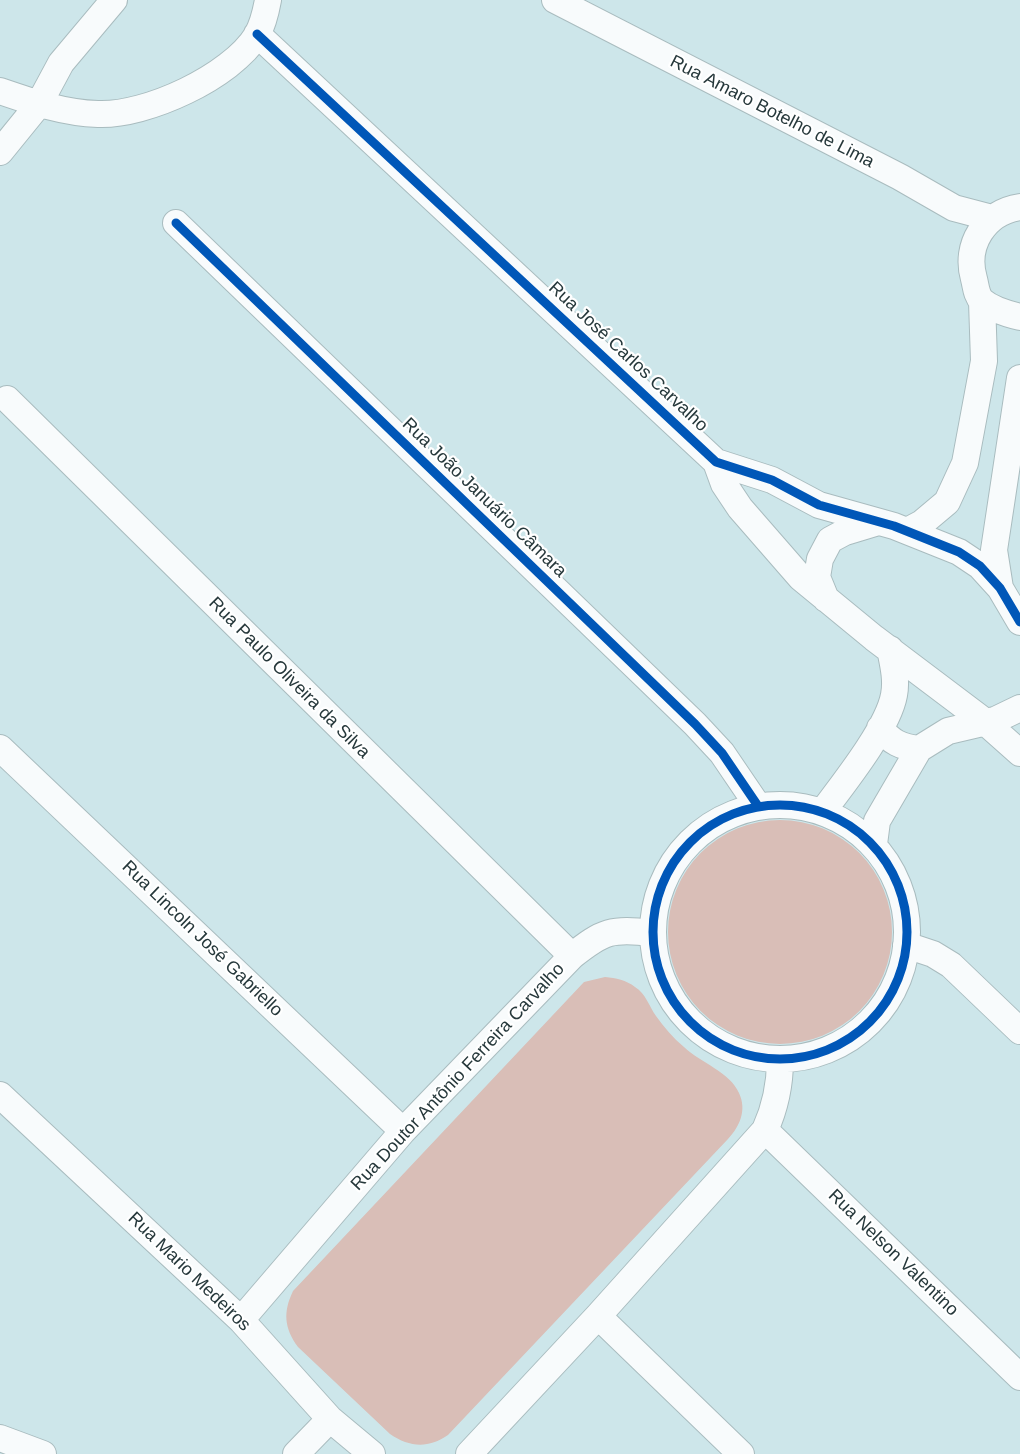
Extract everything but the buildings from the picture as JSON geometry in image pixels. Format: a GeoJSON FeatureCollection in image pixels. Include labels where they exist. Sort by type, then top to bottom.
{"type":"FeatureCollection","features":[{"type":"Feature","properties":{"kind":"street"},"geometry":{"type":"LineString","coordinates":[[0,152],[39,104],[61,63],[114,0]]}},
{"type":"Feature","properties":{"kind":"street"},"geometry":{"type":"LineString","coordinates":[[0,91],[73,112],[99,114],[125,112],[152,106],[176,96],[220,70],[241,54],[257,34],[268,0]]}},
{"type":"Feature","properties":{"kind":"street","name":"Rua Amaro Botelho de Lima"},"geometry":{"type":"LineString","coordinates":[[555,0],[900,177],[954,208],[992,218]]}},
{"type":"Feature","properties":{"kind":"street","name":"Rua José Carlos Carvalho"},"geometry":{"type":"LineString","coordinates":[[257,34],[716,462],[772,480],[819,505],[907,531],[964,555],[980,566],[1000,588],[1020,622]]}},
{"type":"Feature","properties":{"kind":"street"},"geometry":{"type":"LineString","coordinates":[[1020,207],[1004,211],[992,218],[981,229],[974,242],[971,256],[971,270],[977,294],[982,301],[1006,314],[1020,317]]}},
{"type":"Feature","properties":{"kind":"street","name":"Rua João Januário Câmara"},"geometry":{"type":"LineString","coordinates":[[176,223],[695,724],[722,753],[758,806]]}},
{"type":"Feature","properties":{"kind":"street"},"geometry":{"type":"LineString","coordinates":[[907,531],[922,523],[947,502],[965,463],[984,361],[982,301]]}},
{"type":"Feature","properties":{"kind":"street"},"geometry":{"type":"LineString","coordinates":[[978,395],[1000,394],[1018,389],[994,550],[1000,588]]}},
{"type":"Feature","properties":{"kind":"street","name":"Rua Paulo Oliveira da Silva"},"geometry":{"type":"LineString","coordinates":[[7,399],[572,956]]}},
{"type":"Feature","properties":{"kind":"street"},"geometry":{"type":"LineString","coordinates":[[969,447],[990,457],[1008,453]]}},
{"type":"Feature","properties":{"kind":"street","name":"Rua José Carlos Carvalho"},"geometry":{"type":"LineString","coordinates":[[716,462],[724,484],[740,508],[801,578],[984,721],[1020,753]]}},
{"type":"Feature","properties":{"kind":"street"},"geometry":{"type":"LineString","coordinates":[[826,599],[817,577],[820,559],[830,540],[845,532],[878,522]]}},
{"type":"Feature","properties":{"kind":"street"},"geometry":{"type":"LineString","coordinates":[[824,811],[862,758],[880,728],[894,697],[891,648]]}},
{"type":"Feature","properties":{"kind":"street"},"geometry":{"type":"LineString","coordinates":[[874,844],[877,821],[920,749],[948,731],[995,720],[1020,708]]}},
{"type":"Feature","properties":{"kind":"street"},"geometry":{"type":"LineString","coordinates":[[880,728],[890,740],[897,744],[920,749]]}},
{"type":"Feature","properties":{"kind":"street","name":"Rua Lincoln José Gabriello"},"geometry":{"type":"LineString","coordinates":[[0,748],[403,1131]]}},
{"type":"Feature","properties":{"kind":"street"},"geometry":{"type":"LineString","coordinates":[[780,804],[824,811],[874,844],[893,873],[906,912],[906,945],[900,975],[878,1013],[862,1029],[844,1042],[824,1051],[803,1058],[780,1060],[758,1058],[727,1048],[698,1030],[682,1015],[660,976],[654,955],[652,933],[654,910],[660,889],[669,868],[682,850],[716,821],[758,806],[780,804]]}},
{"type":"Feature","properties":{"kind":"street","name":"Rua Doutor Antônio Ferreira Carvalho"},"geometry":{"type":"LineString","coordinates":[[242,1320],[403,1131],[572,956],[594,938],[607,933],[627,930],[652,933]]}},
{"type":"Feature","properties":{"kind":"street"},"geometry":{"type":"LineString","coordinates":[[906,945],[933,954],[951,965],[1020,1031]]}},
{"type":"Feature","properties":{"kind":"street"},"geometry":{"type":"LineString","coordinates":[[469,1454],[598,1316],[765,1130],[773,1112],[780,1078],[780,1060]]}},
{"type":"Feature","properties":{"kind":"street","name":"Rua Mario Medeiros"},"geometry":{"type":"LineString","coordinates":[[0,1095],[242,1320],[330,1419],[372,1454]]}},
{"type":"Feature","properties":{"kind":"street","name":"Rua Nelson Valentino"},"geometry":{"type":"LineString","coordinates":[[765,1130],[1020,1377]]}},
{"type":"Feature","properties":{"kind":"street"},"geometry":{"type":"LineString","coordinates":[[598,1316],[741,1454]]}},
{"type":"Feature","properties":{"kind":"street"},"geometry":{"type":"LineString","coordinates":[[296,1454],[330,1419]]}},
{"type":"Feature","properties":{"kind":"street"},"geometry":{"type":"LineString","coordinates":[[0,1438],[42,1454]]}},
{"type":"Feature","properties":{"kind":"shaded area"},"geometry":{"type":"Polygon","coordinates":[[[780,820],[802,822],[833,833],[859,853],[879,879],[890,910],[892,932],[890,954],[879,985],[859,1011],[833,1031],[802,1042],[780,1044],[758,1042],[727,1031],[701,1011],[681,985],[670,954],[668,932],[670,910],[681,879],[701,853],[727,833],[758,822],[780,820]]]}},
{"type":"Feature","properties":{"kind":"shaded area"},"geometry":{"type":"Polygon","coordinates":[[[605,977],[624,981],[639,990],[676,1040],[729,1079],[741,1099],[742,1112],[739,1123],[728,1139],[448,1435],[433,1443],[419,1445],[404,1442],[390,1434],[298,1347],[286,1320],[293,1291],[584,982],[605,977]]]}},
{"type":"Feature","properties":{"kind":"cycle path"},"geometry":{"type":"LineString","coordinates":[[257,34],[716,462],[772,480],[819,505],[894,526],[959,552],[980,566],[1000,588],[1020,622]]}},
{"type":"Feature","properties":{"kind":"cycle path"},"geometry":{"type":"LineString","coordinates":[[176,223],[695,724],[722,753],[758,806]]}},
{"type":"Feature","properties":{"kind":"cycle path"},"geometry":{"type":"LineString","coordinates":[[768,805],[792,805],[829,814],[851,826],[870,842],[886,861],[898,883],[905,907],[907,932],[905,957],[898,981],[886,1003],[870,1022],[851,1038],[829,1050],[792,1059],[768,1059],[731,1050],[709,1038],[682,1013],[662,981],[658,969],[653,944],[653,920],[662,883],[674,861],[699,834],[731,814],[743,810],[768,805]]}}]}
